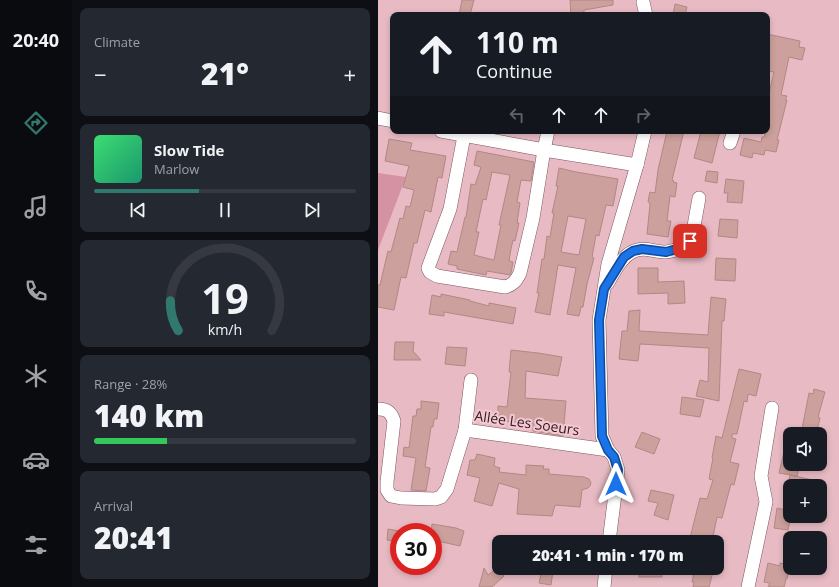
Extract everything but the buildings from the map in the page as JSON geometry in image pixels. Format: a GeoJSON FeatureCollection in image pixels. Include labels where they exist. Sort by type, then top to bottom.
{"type":"FeatureCollection","features":[{"type":"Feature","properties":{"kind":"street"},"geometry":{"type":"LineString","coordinates":[[378,118],[390,120]]}},
{"type":"Feature","properties":{"kind":"street"},"geometry":{"type":"LineString","coordinates":[[455,134],[637,165]]}},
{"type":"Feature","properties":{"kind":"street"},"geometry":{"type":"LineString","coordinates":[[464,136],[450,209],[428,268],[430,272],[436,276],[505,288],[516,281],[520,273],[533,218],[547,134]]}},
{"type":"Feature","properties":{"kind":"street"},"geometry":{"type":"LineString","coordinates":[[610,535],[618,470],[614,457],[608,450],[602,436],[599,320],[608,264],[637,165],[644,134]]}},
{"type":"Feature","properties":{"kind":"street"},"geometry":{"type":"LineString","coordinates":[[604,289],[624,257],[633,251],[642,249],[666,252],[683,247],[690,241],[699,198]]}},
{"type":"Feature","properties":{"kind":"street","name":"Allée Les Soeurs"},"geometry":{"type":"LineString","coordinates":[[378,409],[388,410],[393,416],[394,421],[386,482],[387,490],[391,496],[401,498],[435,499],[441,497],[447,489],[465,430],[471,380]]}},
{"type":"Feature","properties":{"kind":"street"},"geometry":{"type":"LineString","coordinates":[[748,587],[766,502],[761,476],[772,408]]}},
{"type":"Feature","properties":{"kind":"street","name":"Allée Les Soeurs"},"geometry":{"type":"LineString","coordinates":[[465,430],[608,450]]}},
{"type":"Feature","properties":{"kind":"street"},"geometry":{"type":"LineString","coordinates":[[604,587],[605,575]]}},
{"type":"Feature","properties":{"kind":"shaded area"},"geometry":{"type":"Polygon","coordinates":[[[378,173],[406,177],[378,250],[378,173]]]}},
{"type":"Feature","properties":{"kind":"route"},"geometry":{"type":"LineString","coordinates":[[616,484],[618,470],[614,457],[608,450],[602,436],[599,320],[604,289],[624,257],[633,251],[642,249],[666,252],[683,247],[690,241]]}}]}
